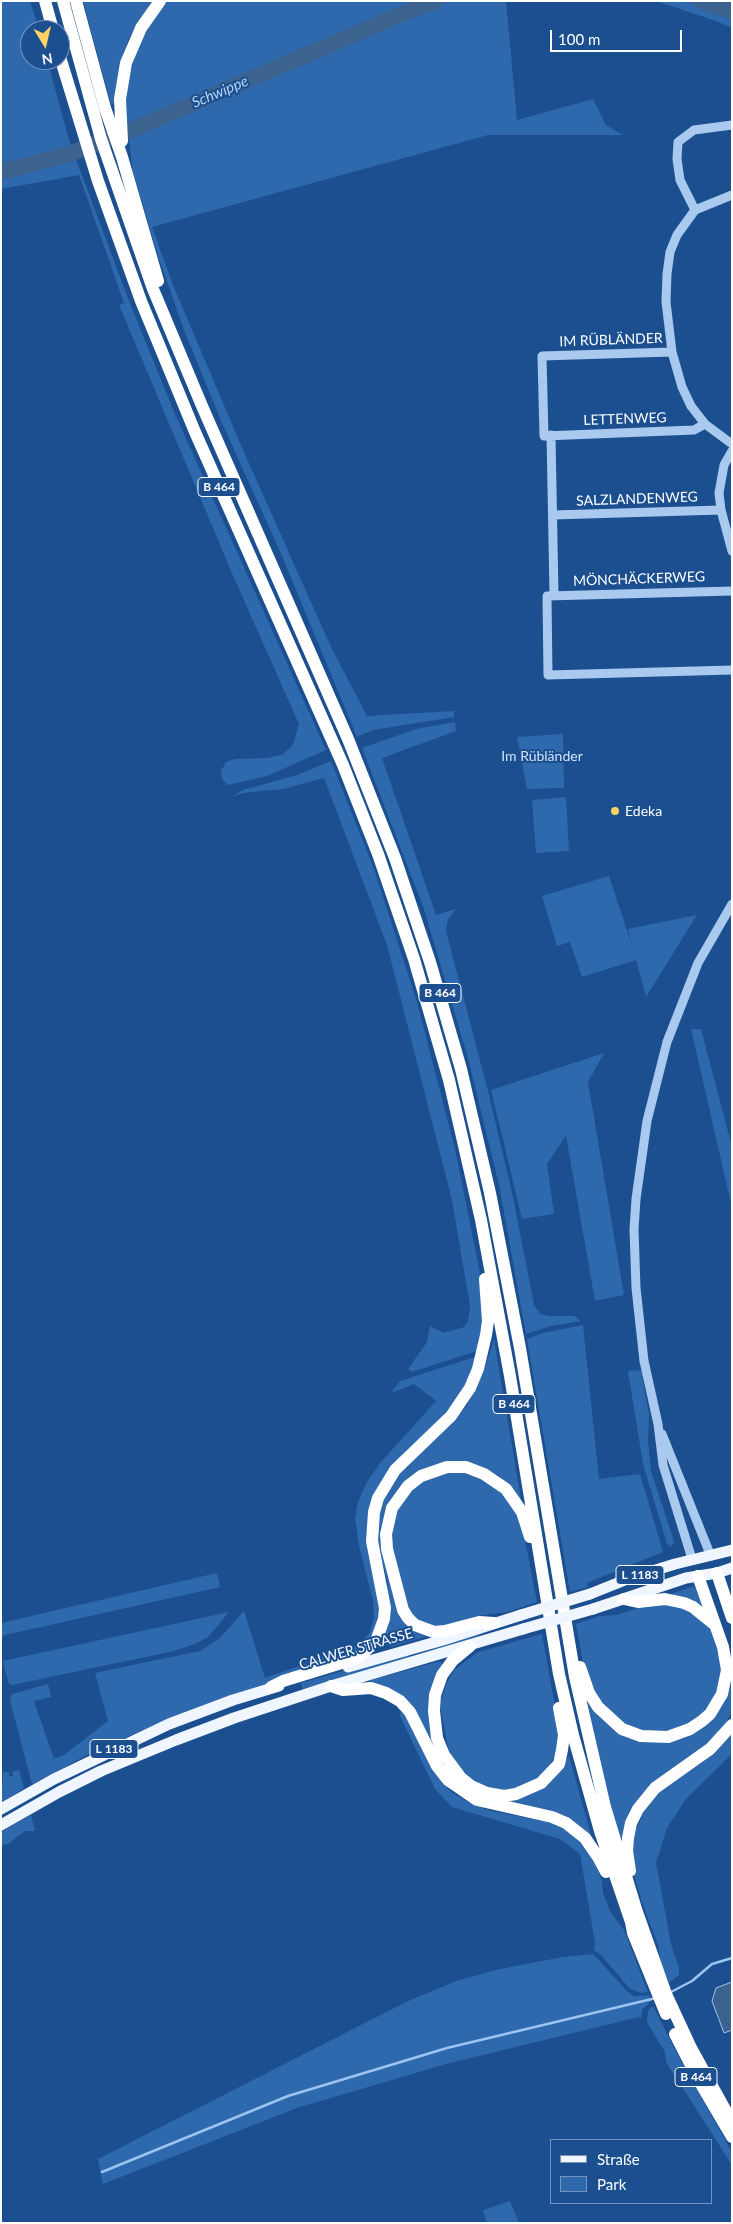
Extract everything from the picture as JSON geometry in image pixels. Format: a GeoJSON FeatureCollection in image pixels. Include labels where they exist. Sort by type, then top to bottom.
{"type":"FeatureCollection","features":[{"type":"Feature","properties":{"kind":"highway"},"geometry":{"type":"LineString","coordinates":[[46,1],[51,20]]}},
{"type":"Feature","properties":{"kind":"highway","name":"B 464"},"geometry":{"type":"LineString","coordinates":[[62,1],[110,168],[142,259],[177,348],[348,739],[395,858],[435,978],[467,1092],[497,1223],[583,1714],[605,1807],[654,1976]]}},
{"type":"Feature","properties":{"kind":"highway"},"geometry":{"type":"LineString","coordinates":[[76,1],[177,348]]}},
{"type":"Feature","properties":{"kind":"highway"},"geometry":{"type":"LineString","coordinates":[[123,160],[120,104],[123,74],[141,28],[160,1]]}},
{"type":"Feature","properties":{"kind":"highway","name":"B 464"},"geometry":{"type":"LineString","coordinates":[[64,70],[95,174],[135,286],[173,381],[318,707],[380,861],[411,951],[440,1049],[464,1142],[486,1245],[559,1674],[593,1807],[633,1933],[654,1976],[698,2080],[732,2137]]}},
{"type":"Feature","properties":{"kind":"highway"},"geometry":{"type":"LineString","coordinates":[[271,1687],[283,1681],[358,1658],[376,1641],[384,1619],[385,1608],[372,1541],[374,1512],[378,1498],[395,1470],[450,1416],[470,1388],[478,1368],[488,1321],[483,1267],[486,1245]]}},
{"type":"Feature","properties":{"kind":"highway"},"geometry":{"type":"LineString","coordinates":[[494,1623],[479,1622],[434,1632],[415,1625],[408,1618],[403,1610],[387,1549],[386,1534],[392,1508],[399,1496],[421,1476],[447,1467],[466,1467],[484,1474],[506,1488],[516,1500],[522,1512],[531,1543],[541,1563]]}},
{"type":"Feature","properties":{"kind":"highway"},"geometry":{"type":"LineString","coordinates":[[717,1573],[732,1618]]}},
{"type":"Feature","properties":{"kind":"highway"},"geometry":{"type":"LineString","coordinates":[[558,1578],[566,1590],[582,1673],[589,1693],[608,1717],[622,1729],[632,1734],[655,1738],[668,1737],[690,1730],[710,1714],[722,1694],[727,1670],[716,1626],[698,1576]]}},
{"type":"Feature","properties":{"kind":"highway"},"geometry":{"type":"LineString","coordinates":[[624,1599],[638,1602],[665,1599],[684,1602],[704,1614],[716,1626]]}},
{"type":"Feature","properties":{"kind":"highway"},"geometry":{"type":"LineString","coordinates":[[470,1646],[453,1660],[442,1675],[436,1694],[435,1724],[440,1746],[449,1764],[471,1786],[487,1793],[504,1796],[526,1791],[542,1783],[559,1764],[564,1735],[555,1690],[559,1674]]}},
{"type":"Feature","properties":{"kind":"highway"},"geometry":{"type":"LineString","coordinates":[[331,1686],[343,1690],[371,1688],[386,1693],[400,1702],[410,1712],[437,1766],[448,1780],[464,1793],[476,1800],[495,1806],[552,1817],[575,1829],[585,1838],[598,1856],[625,1922],[633,1933]]}},
{"type":"Feature","properties":{"kind":"highway"},"geometry":{"type":"LineString","coordinates":[[633,1902],[636,1896],[627,1851],[631,1823],[638,1809],[655,1788],[710,1749],[732,1725]]}},
{"type":"Feature","properties":{"kind":"highway","name":"B 464"},"geometry":{"type":"LineString","coordinates":[[669,2012],[732,2122]]}},
{"type":"Feature","properties":{"kind":"main road","name":"CALWER STRASSE"},"geometry":{"type":"LineString","coordinates":[[1,1809],[54,1779],[169,1724],[271,1687],[285,1685],[521,1615],[590,1594],[630,1578],[692,1559],[732,1550]]}},
{"type":"Feature","properties":{"kind":"main road"},"geometry":{"type":"LineString","coordinates":[[710,1554],[717,1573]]}},
{"type":"Feature","properties":{"kind":"main road"},"geometry":{"type":"LineString","coordinates":[[692,1559],[698,1576]]}},
{"type":"Feature","properties":{"kind":"main road","name":"CALWER STRASSE"},"geometry":{"type":"LineString","coordinates":[[1,1825],[101,1771],[234,1718],[331,1686],[470,1646],[698,1576],[732,1568]]}},
{"type":"Feature","properties":{"kind":"street"},"geometry":{"type":"LineString","coordinates":[[695,210],[680,180],[677,159],[678,142],[694,130],[732,125]]}},
{"type":"Feature","properties":{"kind":"street"},"geometry":{"type":"LineString","coordinates":[[732,195],[695,210],[676,234],[670,252],[666,302],[672,352],[682,387],[691,406],[705,424],[732,444]]}},
{"type":"Feature","properties":{"kind":"street","name":"IM RÜBLÄNDER"},"geometry":{"type":"LineString","coordinates":[[672,352],[542,356],[553,514],[548,675],[732,670]]}},
{"type":"Feature","properties":{"kind":"street","name":"LETTENWEG"},"geometry":{"type":"LineString","coordinates":[[548,435],[694,430],[705,424]]}},
{"type":"Feature","properties":{"kind":"street"},"geometry":{"type":"LineString","coordinates":[[732,451],[724,465],[720,478],[721,510],[732,551]]}},
{"type":"Feature","properties":{"kind":"street","name":"SALZLANDENWEG"},"geometry":{"type":"LineString","coordinates":[[553,514],[721,510]]}},
{"type":"Feature","properties":{"kind":"street","name":"MÖNCHÄCKERWEG"},"geometry":{"type":"LineString","coordinates":[[551,596],[732,591]]}},
{"type":"Feature","properties":{"kind":"street"},"geometry":{"type":"LineString","coordinates":[[692,1559],[663,1465],[658,1424],[644,1361],[637,1302],[634,1238],[636,1199],[646,1121],[670,1034],[691,979],[710,940],[732,904]]}},
{"type":"Feature","properties":{"kind":"street"},"geometry":{"type":"LineString","coordinates":[[658,1424],[710,1554]]}},
{"type":"Feature","properties":{"kind":"green space"},"geometry":{"type":"Polygon","coordinates":[[[1,1],[30,1],[36,20],[20,20],[20,70],[50,70],[70,143],[129,301],[175,414],[326,750],[267,776],[228,785],[222,779],[221,771],[226,762],[235,759],[267,758],[282,755],[293,745],[299,724],[231,571],[119,305],[124,303],[79,175],[1,189],[1,1]]]}},
{"type":"Feature","properties":{"kind":"green space"},"geometry":{"type":"Polygon","coordinates":[[[83,1],[152,1],[129,38],[123,55],[114,104],[111,105],[83,1]]]}},
{"type":"Feature","properties":{"kind":"green space"},"geometry":{"type":"Polygon","coordinates":[[[167,1],[506,1],[517,120],[593,99],[606,125],[623,135],[488,135],[152,227],[173,285],[243,450],[332,649],[367,716],[454,711],[454,717],[373,730],[357,737],[279,549],[222,423],[184,330],[157,253],[133,172],[127,124],[126,91],[130,70],[144,32],[167,1]]]}},
{"type":"Feature","properties":{"kind":"green space"},"geometry":{"type":"Polygon","coordinates":[[[656,1],[732,1],[732,28],[716,21],[656,1]]]}},
{"type":"Feature","properties":{"kind":"green space"},"geometry":{"type":"Polygon","coordinates":[[[455,722],[456,731],[382,758],[436,915],[456,909],[448,919],[446,931],[512,1192],[534,1305],[540,1314],[574,1316],[581,1321],[551,1326],[526,1334],[499,1185],[468,1058],[424,909],[362,748],[416,729],[455,722]]]}},
{"type":"Feature","properties":{"kind":"green space","name":"Im Rübländer"},"geometry":{"type":"Polygon","coordinates":[[[563,734],[564,788],[527,789],[517,737],[563,734]]]}},
{"type":"Feature","properties":{"kind":"green space"},"geometry":{"type":"Polygon","coordinates":[[[331,761],[374,869],[417,1002],[455,1149],[480,1273],[484,1306],[480,1350],[412,1372],[408,1369],[427,1342],[430,1326],[444,1333],[464,1327],[468,1321],[470,1306],[452,1200],[387,945],[324,778],[283,789],[243,793],[232,797],[243,790],[297,775],[331,761]]]}},
{"type":"Feature","properties":{"kind":"green space"},"geometry":{"type":"Polygon","coordinates":[[[566,797],[569,851],[536,853],[532,800],[566,797]]]}},
{"type":"Feature","properties":{"kind":"green space"},"geometry":{"type":"Polygon","coordinates":[[[609,876],[633,948],[628,929],[697,915],[646,997],[636,960],[582,977],[570,942],[557,946],[542,896],[609,876]]]}},
{"type":"Feature","properties":{"kind":"green space"},"geometry":{"type":"Polygon","coordinates":[[[691,1029],[701,1029],[732,1147],[732,1208],[691,1029]]]}},
{"type":"Feature","properties":{"kind":"green space"},"geometry":{"type":"Polygon","coordinates":[[[604,1053],[588,1082],[624,1295],[595,1301],[566,1136],[547,1164],[554,1214],[522,1219],[491,1090],[604,1053]]]}},
{"type":"Feature","properties":{"kind":"green space"},"geometry":{"type":"Polygon","coordinates":[[[583,1325],[599,1479],[640,1474],[663,1552],[587,1583],[588,1587],[570,1592],[527,1339],[543,1333],[583,1325]]]}},
{"type":"Feature","properties":{"kind":"green space"},"geometry":{"type":"Polygon","coordinates":[[[494,1339],[521,1499],[498,1475],[485,1468],[447,1463],[389,1502],[380,1530],[380,1544],[397,1610],[407,1626],[428,1636],[391,1647],[380,1642],[386,1586],[388,1585],[377,1540],[381,1506],[394,1478],[446,1427],[448,1428],[467,1405],[483,1374],[494,1339]]]}},
{"type":"Feature","properties":{"kind":"green space"},"geometry":{"type":"Polygon","coordinates":[[[478,1356],[465,1387],[368,1513],[367,1539],[380,1614],[370,1641],[358,1653],[165,1720],[93,1752],[32,1784],[10,1700],[12,1694],[48,1684],[51,1697],[34,1701],[54,1759],[64,1755],[108,1721],[95,1673],[200,1651],[220,1638],[244,1611],[265,1678],[353,1647],[363,1640],[370,1632],[374,1618],[373,1601],[359,1546],[355,1518],[358,1502],[367,1482],[380,1463],[436,1401],[414,1384],[391,1393],[400,1381],[478,1356]]]}},
{"type":"Feature","properties":{"kind":"green space"},"geometry":{"type":"Polygon","coordinates":[[[641,1370],[649,1414],[648,1442],[651,1471],[673,1538],[674,1543],[671,1547],[667,1544],[643,1464],[628,1371],[641,1370]]]}},
{"type":"Feature","properties":{"kind":"green space"},"geometry":{"type":"Polygon","coordinates":[[[444,1473],[477,1475],[510,1499],[522,1525],[537,1602],[507,1612],[477,1616],[438,1628],[419,1622],[408,1609],[390,1548],[390,1531],[402,1499],[423,1480],[444,1473]]]}},
{"type":"Feature","properties":{"kind":"green space"},"geometry":{"type":"Polygon","coordinates":[[[217,1573],[220,1587],[1,1636],[1,1623],[217,1573]]]}},
{"type":"Feature","properties":{"kind":"green space"},"geometry":{"type":"Polygon","coordinates":[[[694,1586],[704,1607],[671,1594],[694,1586]]]}},
{"type":"Feature","properties":{"kind":"green space"},"geometry":{"type":"Polygon","coordinates":[[[674,1603],[701,1618],[712,1631],[721,1665],[721,1680],[716,1697],[698,1720],[673,1732],[647,1734],[621,1723],[595,1694],[583,1663],[576,1624],[600,1616],[617,1615],[644,1606],[674,1603]]]}},
{"type":"Feature","properties":{"kind":"green space"},"geometry":{"type":"Polygon","coordinates":[[[229,1612],[208,1637],[195,1644],[174,1651],[12,1685],[9,1684],[3,1661],[229,1612]]]}},
{"type":"Feature","properties":{"kind":"green space"},"geometry":{"type":"Polygon","coordinates":[[[485,1632],[474,1638],[303,1690],[301,1683],[385,1659],[408,1654],[409,1657],[485,1632]]]}},
{"type":"Feature","properties":{"kind":"green space"},"geometry":{"type":"Polygon","coordinates":[[[542,1634],[560,1734],[560,1746],[543,1777],[520,1788],[494,1789],[473,1781],[460,1768],[449,1751],[441,1712],[441,1701],[446,1685],[454,1670],[478,1652],[542,1634]]]}},
{"type":"Feature","properties":{"kind":"green space"},"geometry":{"type":"Polygon","coordinates":[[[440,1661],[443,1665],[430,1693],[452,1777],[521,1798],[541,1789],[569,1756],[592,1838],[452,1779],[419,1718],[369,1683],[371,1680],[440,1661]]]}},
{"type":"Feature","properties":{"kind":"green space"},"geometry":{"type":"Polygon","coordinates":[[[732,1678],[732,1709],[727,1722],[717,1738],[662,1778],[623,1843],[616,1830],[586,1702],[600,1716],[665,1743],[685,1738],[706,1725],[722,1706],[732,1678]]]}},
{"type":"Feature","properties":{"kind":"green space"},"geometry":{"type":"Polygon","coordinates":[[[402,1712],[408,1718],[443,1783],[453,1793],[473,1805],[492,1811],[551,1823],[575,1835],[591,1854],[602,1880],[603,1893],[611,1913],[624,1930],[648,1992],[641,1993],[630,1989],[601,1955],[594,1950],[595,1943],[580,1854],[560,1839],[452,1807],[435,1789],[399,1714],[402,1712]]]}},
{"type":"Feature","properties":{"kind":"green space"},"geometry":{"type":"Polygon","coordinates":[[[732,1735],[732,1754],[685,1800],[667,1828],[656,1863],[671,1944],[679,1968],[679,1975],[669,1983],[665,1972],[662,1972],[658,1945],[633,1871],[632,1852],[634,1834],[648,1802],[662,1789],[702,1763],[732,1735]]]}},
{"type":"Feature","properties":{"kind":"green space"},"geometry":{"type":"Polygon","coordinates":[[[19,1770],[24,1788],[1,1803],[3,1772],[9,1772],[9,1776],[13,1776],[12,1772],[19,1770]]]}},
{"type":"Feature","properties":{"kind":"green space"},"geometry":{"type":"Polygon","coordinates":[[[31,1815],[35,1831],[25,1831],[8,1844],[1,1845],[1,1832],[31,1815]]]}},
{"type":"Feature","properties":{"kind":"green space"},"geometry":{"type":"Polygon","coordinates":[[[593,1954],[627,1991],[634,1996],[649,1995],[651,2001],[642,2010],[641,2018],[446,2064],[297,2108],[103,2184],[98,2159],[406,2002],[456,1981],[500,1969],[563,1957],[593,1954]]]}},
{"type":"Feature","properties":{"kind":"green space"},"geometry":{"type":"Polygon","coordinates":[[[653,2006],[681,2061],[732,2152],[732,2165],[666,2062],[665,2052],[647,2022],[648,2011],[653,2006]]]}},
{"type":"Feature","properties":{"kind":"green space"},"geometry":{"type":"Polygon","coordinates":[[[510,2201],[519,2223],[487,2223],[483,2210],[510,2201]]]}},
{"type":"Feature","properties":{"kind":"shaded area"},"geometry":{"type":"Polygon","coordinates":[[[732,1982],[732,2030],[724,2033],[712,2001],[716,1988],[732,1982]]]}},
{"type":"Feature","properties":{"kind":"waterway","name":"Schwippe"},"geometry":{"type":"LineString","coordinates":[[1,172],[69,154],[134,129],[436,1]]}},
{"type":"Feature","properties":{"kind":"waterway","name":"Schwippe"},"geometry":{"type":"LineString","coordinates":[[700,1],[732,11]]}},
{"type":"Feature","properties":{"kind":"waterway"},"geometry":{"type":"LineString","coordinates":[[671,1992],[692,1981],[712,1964],[732,1958]]}},
{"type":"Feature","properties":{"kind":"waterway"},"geometry":{"type":"LineString","coordinates":[[102,2172],[288,2096],[447,2048],[656,1998]]}},
{"type":"Feature","properties":{"kind":"place","name":"Edeka"},"geometry":{"type":"Point","coordinates":[615,811]}}]}
